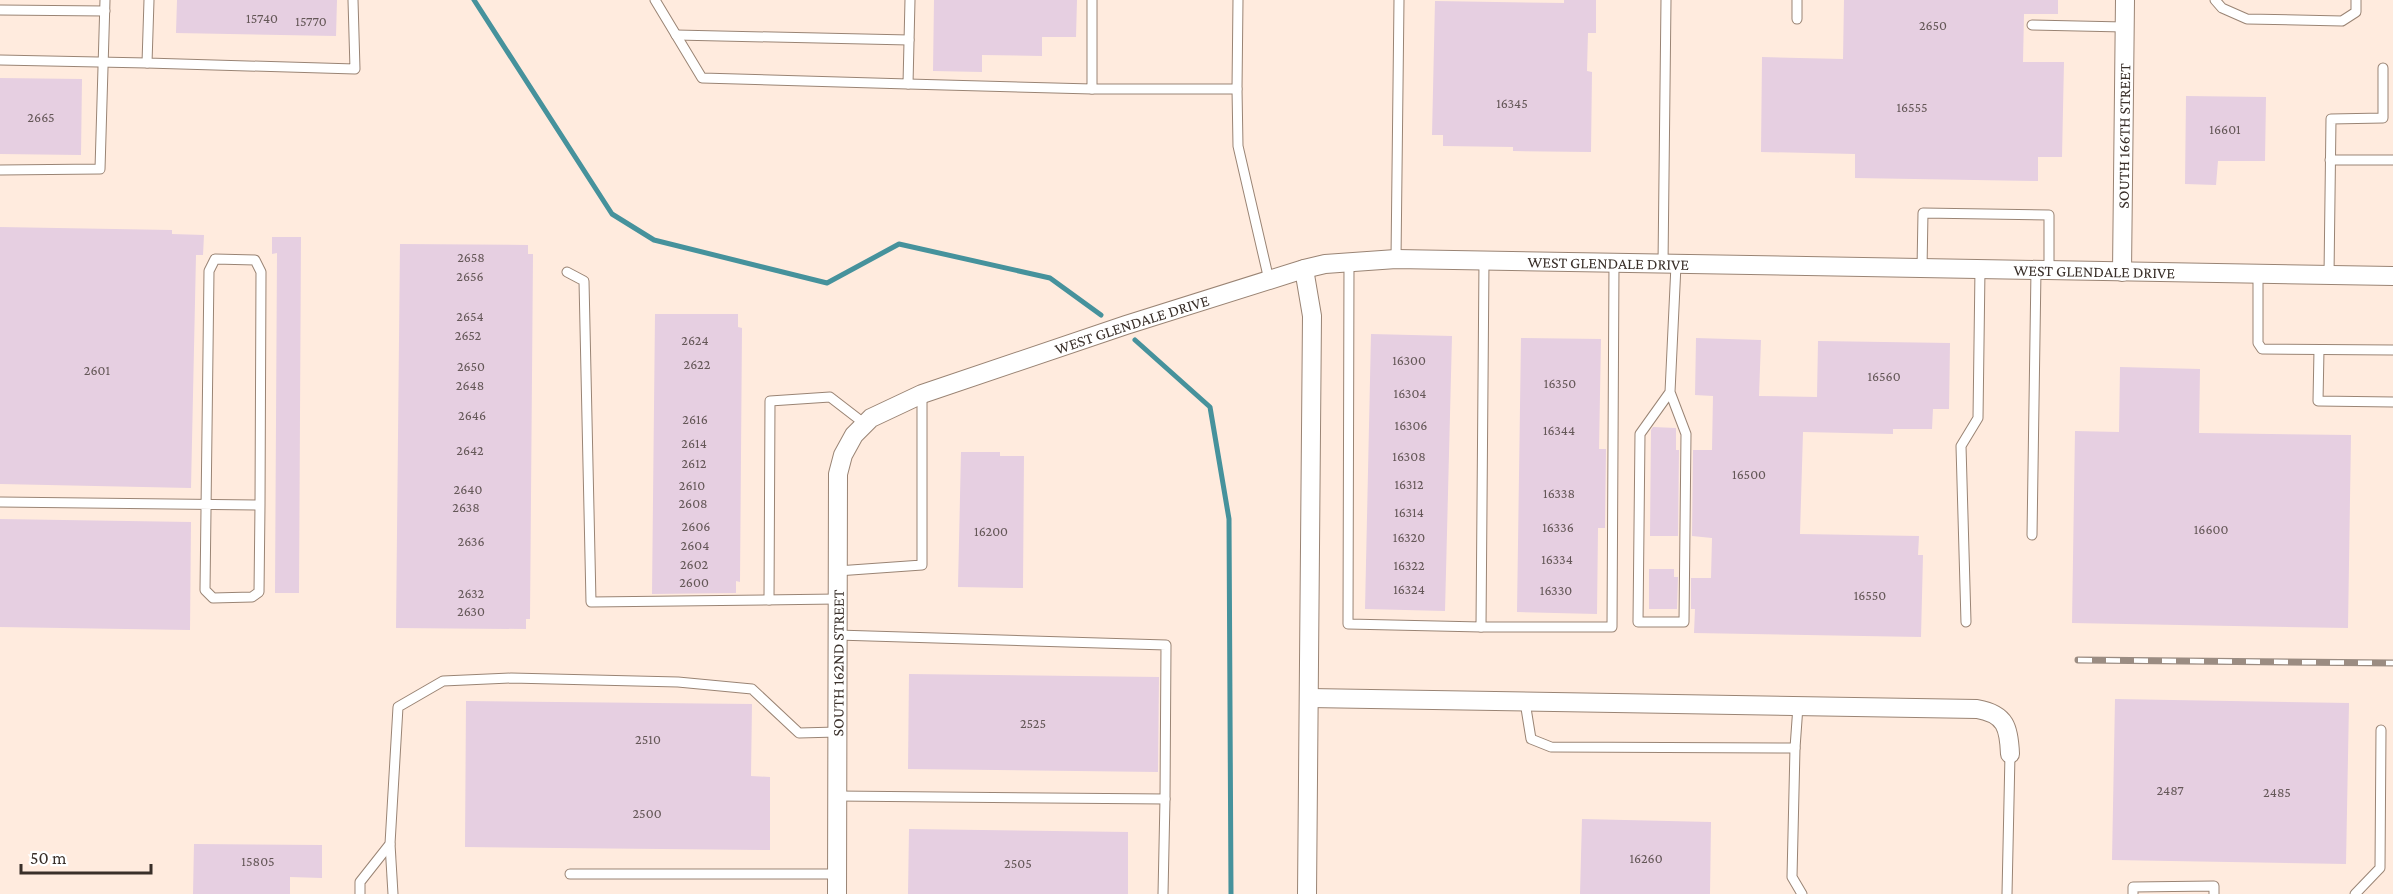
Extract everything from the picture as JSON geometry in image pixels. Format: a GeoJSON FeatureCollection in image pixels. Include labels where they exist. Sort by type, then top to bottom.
{"type":"FeatureCollection","features":[{"type":"Feature","properties":{"kind":"street","name":"SOUTH 166TH STREET"},"geometry":{"type":"LineString","coordinates":[[2122,272],[2125,0]]}},
{"type":"Feature","properties":{"kind":"street","name":"WEST GLENDALE DRIVE"},"geometry":{"type":"LineString","coordinates":[[860,429],[871,418],[922,394],[1126,325],[1269,280],[1305,269],[1349,262],[1396,259],[2393,276]]}},
{"type":"Feature","properties":{"kind":"street"},"geometry":{"type":"LineString","coordinates":[[1305,269],[1312,316],[1307,894]]}},
{"type":"Feature","properties":{"kind":"street","name":"SOUTH 162ND STREET"},"geometry":{"type":"LineString","coordinates":[[837,894],[838,474],[843,455],[860,429]]}},
{"type":"Feature","properties":{"kind":"street"},"geometry":{"type":"LineString","coordinates":[[1309,698],[1989,711],[2003,721],[2008,731],[2010,754]]}},
{"type":"Feature","properties":{"kind":"lane"},"geometry":{"type":"LineString","coordinates":[[0,170],[100,169],[105,0]]}},
{"type":"Feature","properties":{"kind":"lane"},"geometry":{"type":"LineString","coordinates":[[147,63],[149,0]]}},
{"type":"Feature","properties":{"kind":"lane"},"geometry":{"type":"LineString","coordinates":[[0,60],[355,69],[353,0]]}},
{"type":"Feature","properties":{"kind":"lane"},"geometry":{"type":"LineString","coordinates":[[655,0],[702,78],[1092,88],[1237,89]]}},
{"type":"Feature","properties":{"kind":"lane"},"geometry":{"type":"LineString","coordinates":[[908,84],[910,0]]}},
{"type":"Feature","properties":{"kind":"lane"},"geometry":{"type":"LineString","coordinates":[[1092,0],[1092,88]]}},
{"type":"Feature","properties":{"kind":"lane"},"geometry":{"type":"LineString","coordinates":[[1238,0],[1238,146],[1269,280]]}},
{"type":"Feature","properties":{"kind":"lane"},"geometry":{"type":"LineString","coordinates":[[1396,259],[1399,0]]}},
{"type":"Feature","properties":{"kind":"lane"},"geometry":{"type":"LineString","coordinates":[[1666,0],[1670,392],[1686,434],[1684,622],[1638,622],[1640,434],[1670,392]]}},
{"type":"Feature","properties":{"kind":"lane"},"geometry":{"type":"LineString","coordinates":[[1797,0],[1797,19]]}},
{"type":"Feature","properties":{"kind":"lane"},"geometry":{"type":"LineString","coordinates":[[2215,0],[2222,8],[2247,18],[2342,21],[2356,12],[2356,0]]}},
{"type":"Feature","properties":{"kind":"lane"},"geometry":{"type":"LineString","coordinates":[[0,10],[105,12]]}},
{"type":"Feature","properties":{"kind":"lane"},"geometry":{"type":"LineString","coordinates":[[2032,25],[2124,27]]}},
{"type":"Feature","properties":{"kind":"lane"},"geometry":{"type":"LineString","coordinates":[[676,35],[909,40]]}},
{"type":"Feature","properties":{"kind":"lane"},"geometry":{"type":"LineString","coordinates":[[2329,276],[2331,119],[2383,118],[2383,68]]}},
{"type":"Feature","properties":{"kind":"lane"},"geometry":{"type":"LineString","coordinates":[[2330,160],[2393,160]]}},
{"type":"Feature","properties":{"kind":"lane"},"geometry":{"type":"LineString","coordinates":[[1922,268],[1923,213],[2049,215],[2042,271],[2032,535]]}},
{"type":"Feature","properties":{"kind":"lane"},"geometry":{"type":"LineString","coordinates":[[215,259],[255,260],[261,272],[260,505],[259,592],[252,597],[213,598],[205,591],[209,271],[215,259]]}},
{"type":"Feature","properties":{"kind":"lane"},"geometry":{"type":"LineString","coordinates":[[1481,627],[1484,261]]}},
{"type":"Feature","properties":{"kind":"lane"},"geometry":{"type":"LineString","coordinates":[[1349,262],[1348,624],[1481,627],[1612,627],[1614,264]]}},
{"type":"Feature","properties":{"kind":"lane"},"geometry":{"type":"LineString","coordinates":[[1966,622],[1961,446],[1978,418],[1980,269]]}},
{"type":"Feature","properties":{"kind":"lane"},"geometry":{"type":"LineString","coordinates":[[567,272],[584,281],[591,602],[837,599]]}},
{"type":"Feature","properties":{"kind":"lane"},"geometry":{"type":"LineString","coordinates":[[2258,275],[2258,343],[2262,349],[2393,350]]}},
{"type":"Feature","properties":{"kind":"lane"},"geometry":{"type":"LineString","coordinates":[[2319,350],[2318,401],[2393,402]]}},
{"type":"Feature","properties":{"kind":"lane"},"geometry":{"type":"LineString","coordinates":[[837,571],[922,564],[922,394]]}},
{"type":"Feature","properties":{"kind":"lane"},"geometry":{"type":"LineString","coordinates":[[769,600],[770,401],[830,397],[860,429]]}},
{"type":"Feature","properties":{"kind":"lane"},"geometry":{"type":"LineString","coordinates":[[0,502],[260,505]]}},
{"type":"Feature","properties":{"kind":"lane"},"geometry":{"type":"LineString","coordinates":[[837,635],[1166,645],[1163,894]]}},
{"type":"Feature","properties":{"kind":"lane"},"geometry":{"type":"LineString","coordinates":[[393,894],[390,844],[398,707],[442,681],[511,678],[678,682],[752,689],[799,733],[837,732]]}},
{"type":"Feature","properties":{"kind":"lane"},"geometry":{"type":"LineString","coordinates":[[1525,702],[1531,739],[1551,747],[1795,748]]}},
{"type":"Feature","properties":{"kind":"lane"},"geometry":{"type":"LineString","coordinates":[[1798,706],[1792,877],[1802,894]]}},
{"type":"Feature","properties":{"kind":"lane"},"geometry":{"type":"LineString","coordinates":[[2355,894],[2380,868],[2381,730]]}},
{"type":"Feature","properties":{"kind":"lane"},"geometry":{"type":"LineString","coordinates":[[2007,894],[2010,754]]}},
{"type":"Feature","properties":{"kind":"lane"},"geometry":{"type":"LineString","coordinates":[[837,796],[1165,799]]}},
{"type":"Feature","properties":{"kind":"lane"},"geometry":{"type":"LineString","coordinates":[[360,894],[360,882],[390,844]]}},
{"type":"Feature","properties":{"kind":"lane"},"geometry":{"type":"LineString","coordinates":[[570,874],[837,874]]}},
{"type":"Feature","properties":{"kind":"lane"},"geometry":{"type":"LineString","coordinates":[[2133,894],[2133,887],[2214,886],[2214,894]]}},
{"type":"Feature","properties":{"kind":"building"},"geometry":{"type":"Polygon","coordinates":[[[177,0],[337,0],[336,36],[176,33],[177,0]]]}},
{"type":"Feature","properties":{"kind":"building"},"geometry":{"type":"Polygon","coordinates":[[[934,0],[1077,0],[1076,37],[1042,37],[1042,56],[982,55],[982,72],[933,71],[934,0]]]}},
{"type":"Feature","properties":{"kind":"building"},"geometry":{"type":"Polygon","coordinates":[[[1564,0],[1596,0],[1596,33],[1588,33],[1587,71],[1592,72],[1591,152],[1513,151],[1513,147],[1443,146],[1443,135],[1432,135],[1435,1],[1564,3],[1564,0]]]}},
{"type":"Feature","properties":{"kind":"building"},"geometry":{"type":"Polygon","coordinates":[[[1844,0],[2058,0],[2058,14],[2024,14],[2023,62],[2064,62],[2062,157],[2038,157],[2038,181],[1855,178],[1855,154],[1761,152],[1762,57],[1843,59],[1844,0]]]}},
{"type":"Feature","properties":{"kind":"building"},"geometry":{"type":"Polygon","coordinates":[[[0,78],[82,79],[81,155],[0,154],[0,78]]]}},
{"type":"Feature","properties":{"kind":"building"},"geometry":{"type":"Polygon","coordinates":[[[2186,96],[2266,97],[2265,161],[2218,161],[2216,185],[2185,184],[2186,96]]]}},
{"type":"Feature","properties":{"kind":"building"},"geometry":{"type":"Polygon","coordinates":[[[0,227],[172,230],[172,234],[204,235],[203,255],[196,255],[191,488],[0,484],[0,227]]]}},
{"type":"Feature","properties":{"kind":"building"},"geometry":{"type":"Polygon","coordinates":[[[272,237],[301,237],[299,593],[275,593],[277,253],[272,254],[272,237]]]}},
{"type":"Feature","properties":{"kind":"building"},"geometry":{"type":"Polygon","coordinates":[[[400,244],[528,245],[528,254],[533,254],[530,619],[526,619],[526,629],[396,628],[400,244]]]}},
{"type":"Feature","properties":{"kind":"building"},"geometry":{"type":"Polygon","coordinates":[[[655,314],[738,314],[738,327],[742,328],[740,582],[736,581],[736,593],[652,594],[655,314]]]}},
{"type":"Feature","properties":{"kind":"building"},"geometry":{"type":"Polygon","coordinates":[[[1371,334],[1452,336],[1445,611],[1365,609],[1371,334]]]}},
{"type":"Feature","properties":{"kind":"building"},"geometry":{"type":"Polygon","coordinates":[[[1521,338],[1601,339],[1599,449],[1606,449],[1605,528],[1598,528],[1597,614],[1517,612],[1521,338]]]}},
{"type":"Feature","properties":{"kind":"building"},"geometry":{"type":"Polygon","coordinates":[[[1696,338],[1761,340],[1759,396],[1817,397],[1818,341],[1950,343],[1949,409],[1933,409],[1932,429],[1893,429],[1893,434],[1803,432],[1800,534],[1919,536],[1918,555],[1923,555],[1921,637],[1694,633],[1695,609],[1691,609],[1691,578],[1711,578],[1712,538],[1692,536],[1693,450],[1712,450],[1713,396],[1695,395],[1696,338]]]}},
{"type":"Feature","properties":{"kind":"building"},"geometry":{"type":"Polygon","coordinates":[[[2120,367],[2200,369],[2199,433],[2351,435],[2348,628],[2072,623],[2075,431],[2119,432],[2120,367]]]}},
{"type":"Feature","properties":{"kind":"building"},"geometry":{"type":"Polygon","coordinates":[[[1653,427],[1676,428],[1676,450],[1679,450],[1678,536],[1650,536],[1651,430],[1653,427]]]}},
{"type":"Feature","properties":{"kind":"building"},"geometry":{"type":"Polygon","coordinates":[[[961,452],[1000,452],[1000,456],[1024,456],[1023,588],[958,587],[961,452]]]}},
{"type":"Feature","properties":{"kind":"building"},"geometry":{"type":"Polygon","coordinates":[[[0,519],[191,522],[190,630],[0,627],[0,519]]]}},
{"type":"Feature","properties":{"kind":"building"},"geometry":{"type":"Polygon","coordinates":[[[1649,569],[1674,569],[1674,577],[1678,577],[1677,609],[1649,609],[1649,569]]]}},
{"type":"Feature","properties":{"kind":"building"},"geometry":{"type":"Polygon","coordinates":[[[909,674],[1159,677],[1158,772],[908,769],[909,674]]]}},
{"type":"Feature","properties":{"kind":"building"},"geometry":{"type":"Polygon","coordinates":[[[2115,699],[2349,703],[2346,864],[2112,860],[2115,699]]]}},
{"type":"Feature","properties":{"kind":"building"},"geometry":{"type":"Polygon","coordinates":[[[466,701],[752,704],[751,776],[770,777],[770,850],[465,847],[466,701]]]}},
{"type":"Feature","properties":{"kind":"building"},"geometry":{"type":"Polygon","coordinates":[[[1582,819],[1711,822],[1710,894],[1580,894],[1582,819]]]}},
{"type":"Feature","properties":{"kind":"building"},"geometry":{"type":"Polygon","coordinates":[[[909,829],[1128,832],[1128,894],[908,894],[909,829]]]}},
{"type":"Feature","properties":{"kind":"building"},"geometry":{"type":"Polygon","coordinates":[[[194,844],[322,845],[322,878],[290,877],[290,894],[193,894],[194,844]]]}},
{"type":"Feature","properties":{"kind":"waterway"},"geometry":{"type":"LineString","coordinates":[[474,0],[612,214],[654,240],[827,283],[899,244],[1050,278],[1101,315]]}},
{"type":"Feature","properties":{"kind":"waterway"},"geometry":{"type":"LineString","coordinates":[[1135,340],[1210,407],[1229,519],[1231,894]]}},
{"type":"Feature","properties":{"kind":"railway"},"geometry":{"type":"LineString","coordinates":[[2078,660],[2393,663]]}}]}
